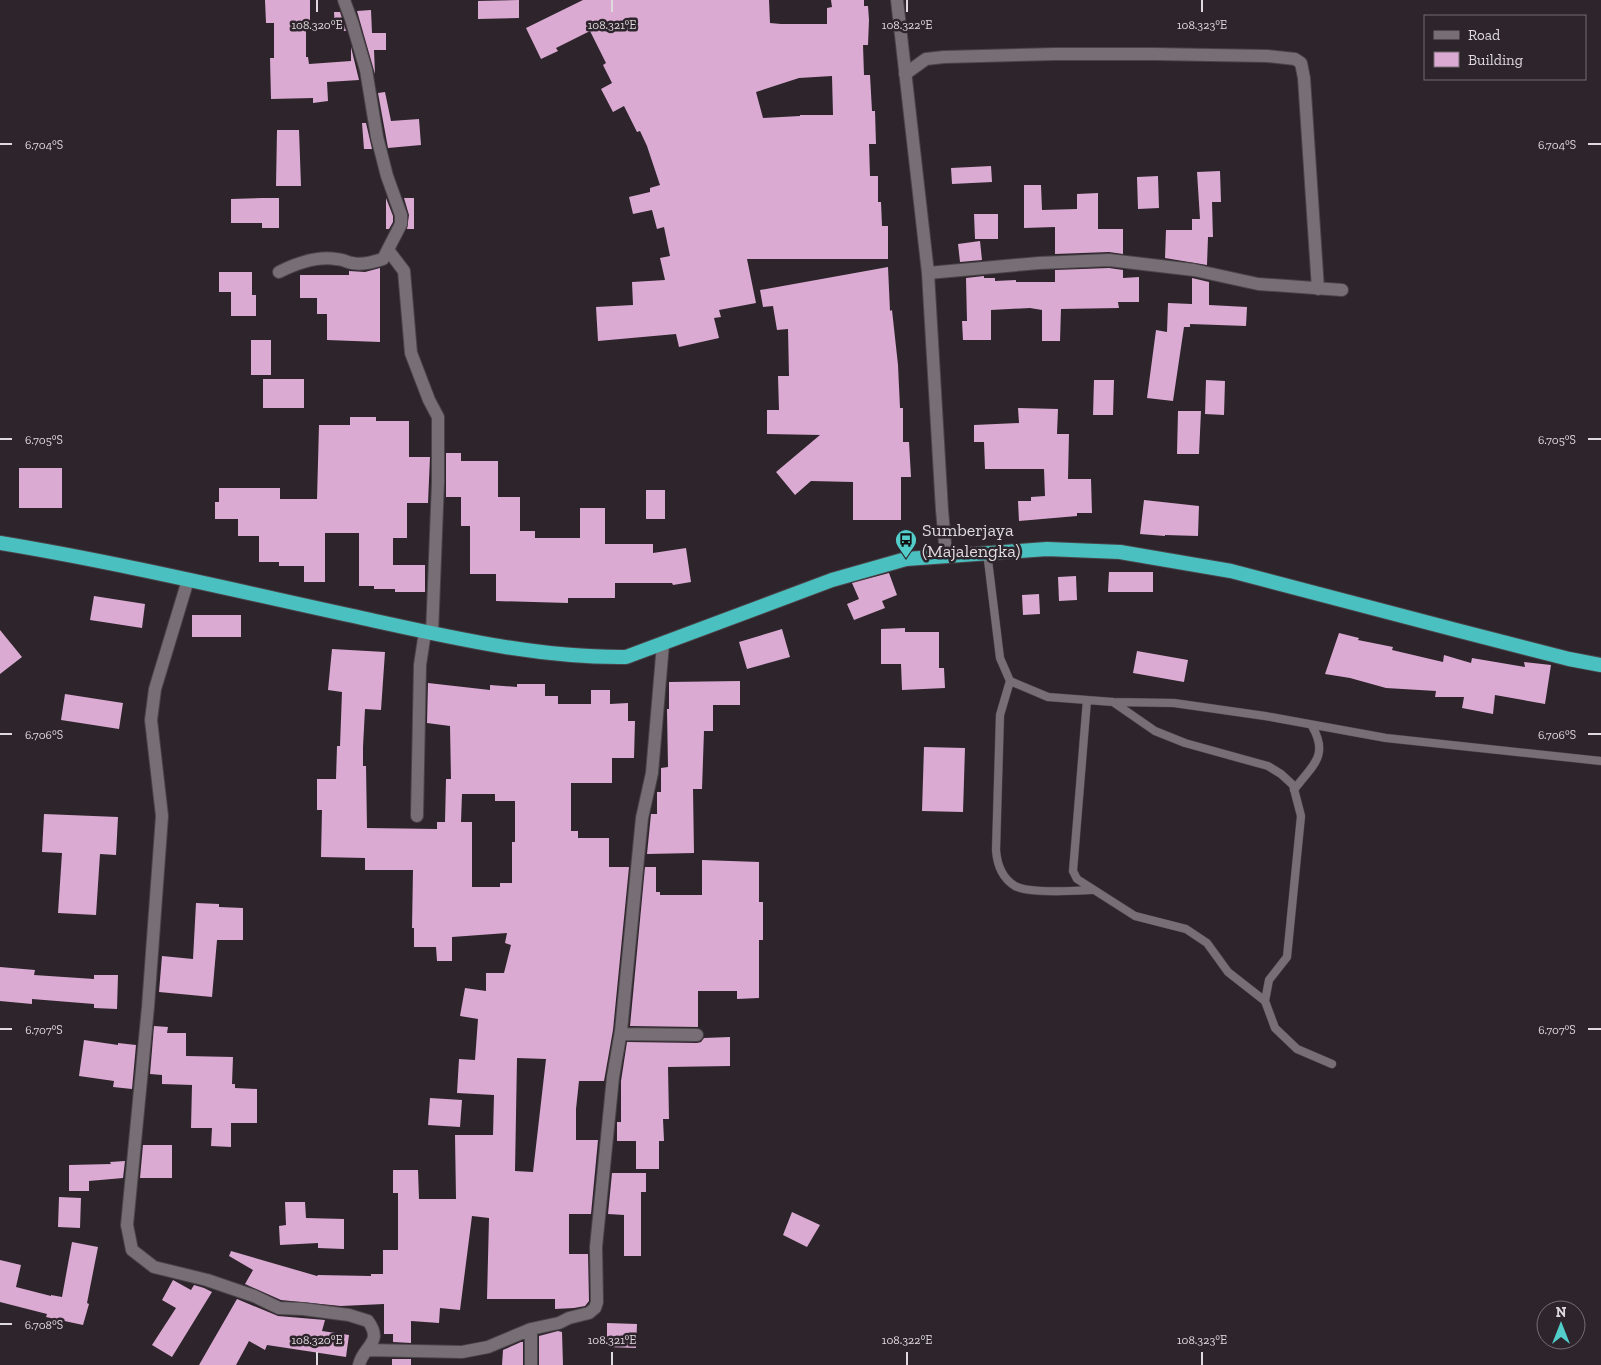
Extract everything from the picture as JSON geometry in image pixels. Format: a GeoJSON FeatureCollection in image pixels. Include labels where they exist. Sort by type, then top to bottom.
{"type":"FeatureCollection","features":[{"type":"Feature","properties":{"kind":"highway"},"geometry":{"type":"LineString","coordinates":[[0,544],[188,580],[429,633],[542,653],[590,658],[626,657],[832,580],[906,559],[1047,549],[1094,550],[1175,560],[1231,571],[1569,659],[1601,665]]}},
{"type":"Feature","properties":{"kind":"street"},"geometry":{"type":"LineString","coordinates":[[279,272],[314,259],[336,259],[354,263],[368,263],[383,259],[401,224],[401,215],[387,176],[377,137],[366,70],[344,0]]}},
{"type":"Feature","properties":{"kind":"street"},"geometry":{"type":"LineString","coordinates":[[897,0],[928,273],[946,555]]}},
{"type":"Feature","properties":{"kind":"street"},"geometry":{"type":"LineString","coordinates":[[905,74],[926,60],[944,57],[1154,54],[1267,56],[1295,59],[1301,63],[1304,78],[1318,289]]}},
{"type":"Feature","properties":{"kind":"street"},"geometry":{"type":"LineString","coordinates":[[388,250],[404,271],[411,353],[429,400],[438,417],[436,561],[429,633],[420,665],[417,816]]}},
{"type":"Feature","properties":{"kind":"street"},"geometry":{"type":"LineString","coordinates":[[928,273],[1039,263],[1108,260],[1194,270],[1258,284],[1342,290]]}},
{"type":"Feature","properties":{"kind":"street"},"geometry":{"type":"LineString","coordinates":[[188,580],[155,689],[151,720],[162,816],[148,1007],[127,1225],[132,1250],[154,1267],[208,1280],[254,1296],[278,1308],[349,1315],[368,1321],[374,1333],[373,1343],[360,1357],[359,1365]]}},
{"type":"Feature","properties":{"kind":"street"},"geometry":{"type":"LineString","coordinates":[[368,1350],[462,1352],[488,1347],[531,1329],[586,1314],[595,1308],[597,1302],[596,1247],[613,1077],[621,1034],[642,818],[652,772],[663,644]]}},
{"type":"Feature","properties":{"kind":"street"},"geometry":{"type":"LineString","coordinates":[[621,1034],[697,1035]]}},
{"type":"Feature","properties":{"kind":"street"},"geometry":{"type":"LineString","coordinates":[[531,1329],[531,1365]]}},
{"type":"Feature","properties":{"kind":"lane"},"geometry":{"type":"LineString","coordinates":[[987,552],[1000,658],[1010,681],[1000,715],[996,850],[998,866],[1015,886],[1028,889],[1061,891],[1093,890]]}},
{"type":"Feature","properties":{"kind":"lane"},"geometry":{"type":"LineString","coordinates":[[1010,681],[1048,697],[1174,704],[1265,716],[1386,738],[1601,761]]}},
{"type":"Feature","properties":{"kind":"lane"},"geometry":{"type":"LineString","coordinates":[[1087,700],[1072,871],[1077,879],[1135,916],[1186,929],[1207,943],[1228,972],[1265,1000]]}},
{"type":"Feature","properties":{"kind":"lane"},"geometry":{"type":"LineString","coordinates":[[1113,702],[1155,731],[1185,743],[1268,766],[1293,785],[1301,816],[1287,957],[1269,980],[1265,1000],[1274,1028],[1297,1049],[1332,1064]]}},
{"type":"Feature","properties":{"kind":"lane"},"geometry":{"type":"LineString","coordinates":[[1294,790],[1314,767],[1319,750],[1320,739],[1312,726]]}},
{"type":"Feature","properties":{"kind":"building"},"geometry":{"type":"Polygon","coordinates":[[[265,0],[310,0],[310,22],[306,22],[306,57],[308,57],[309,64],[351,61],[351,47],[359,80],[327,82],[328,101],[313,103],[313,98],[271,99],[270,58],[274,58],[274,23],[266,23],[265,0]]]}},
{"type":"Feature","properties":{"kind":"building"},"geometry":{"type":"Polygon","coordinates":[[[519,0],[519,18],[478,19],[478,1],[519,0]]]}},
{"type":"Feature","properties":{"kind":"building"},"geometry":{"type":"Polygon","coordinates":[[[583,0],[769,0],[770,23],[827,24],[827,8],[832,7],[831,0],[864,0],[864,6],[868,6],[869,20],[868,45],[863,45],[864,75],[870,75],[872,111],[875,111],[876,144],[869,144],[870,176],[878,176],[878,202],[881,202],[882,226],[888,226],[888,259],[747,259],[756,303],[719,310],[721,317],[714,318],[719,338],[679,347],[676,334],[598,341],[596,307],[633,305],[632,282],[665,280],[660,258],[670,256],[664,227],[657,229],[652,210],[633,214],[629,197],[650,192],[650,188],[660,185],[640,131],[637,132],[624,106],[613,112],[601,89],[612,83],[603,65],[606,63],[590,31],[556,48],[558,51],[541,59],[526,28],[583,0]],[[832,76],[799,78],[756,92],[763,118],[833,115],[832,76]]]}},
{"type":"Feature","properties":{"kind":"building"},"geometry":{"type":"Polygon","coordinates":[[[371,10],[372,33],[386,33],[386,50],[374,50],[375,74],[357,11],[371,10]]]}},
{"type":"Feature","properties":{"kind":"building"},"geometry":{"type":"Polygon","coordinates":[[[334,12],[340,12],[346,31],[335,31],[334,12]]]}},
{"type":"Feature","properties":{"kind":"building"},"geometry":{"type":"Polygon","coordinates":[[[385,92],[391,121],[419,119],[421,145],[388,148],[378,93],[385,92]]]}},
{"type":"Feature","properties":{"kind":"building"},"geometry":{"type":"Polygon","coordinates":[[[362,123],[366,123],[372,149],[364,149],[362,123]]]}},
{"type":"Feature","properties":{"kind":"building"},"geometry":{"type":"Polygon","coordinates":[[[277,130],[299,130],[301,186],[276,186],[277,130]]]}},
{"type":"Feature","properties":{"kind":"building"},"geometry":{"type":"Polygon","coordinates":[[[991,166],[992,182],[952,184],[951,168],[991,166]]]}},
{"type":"Feature","properties":{"kind":"building"},"geometry":{"type":"Polygon","coordinates":[[[1220,171],[1221,202],[1212,202],[1213,237],[1208,237],[1207,265],[1165,258],[1166,230],[1192,230],[1192,219],[1200,219],[1197,172],[1220,171]]]}},
{"type":"Feature","properties":{"kind":"building"},"geometry":{"type":"Polygon","coordinates":[[[1158,176],[1159,208],[1138,209],[1137,177],[1158,176]]]}},
{"type":"Feature","properties":{"kind":"building"},"geometry":{"type":"Polygon","coordinates":[[[1024,185],[1041,185],[1042,210],[1077,209],[1077,194],[1098,193],[1098,229],[1123,229],[1123,254],[1109,252],[1055,254],[1055,227],[1024,228],[1024,185]]]}},
{"type":"Feature","properties":{"kind":"building"},"geometry":{"type":"Polygon","coordinates":[[[279,198],[279,228],[262,228],[262,223],[231,223],[231,199],[279,198]]]}},
{"type":"Feature","properties":{"kind":"building"},"geometry":{"type":"Polygon","coordinates":[[[386,198],[393,216],[393,222],[389,229],[386,229],[386,198]]]}},
{"type":"Feature","properties":{"kind":"building"},"geometry":{"type":"Polygon","coordinates":[[[404,198],[414,198],[414,229],[407,229],[409,215],[404,198]]]}},
{"type":"Feature","properties":{"kind":"building"},"geometry":{"type":"Polygon","coordinates":[[[974,214],[998,214],[998,239],[975,239],[974,214]]]}},
{"type":"Feature","properties":{"kind":"building"},"geometry":{"type":"Polygon","coordinates":[[[980,241],[982,260],[960,262],[958,244],[980,241]]]}},
{"type":"Feature","properties":{"kind":"building"},"geometry":{"type":"Polygon","coordinates":[[[888,267],[890,311],[892,310],[898,365],[900,408],[903,408],[903,442],[909,442],[911,477],[901,477],[901,520],[853,520],[853,482],[811,481],[795,495],[776,472],[820,435],[767,434],[767,410],[779,410],[778,376],[789,376],[788,329],[777,330],[773,306],[763,307],[760,290],[888,267]]]}},
{"type":"Feature","properties":{"kind":"building"},"geometry":{"type":"Polygon","coordinates":[[[380,268],[380,342],[327,340],[327,314],[317,314],[317,298],[300,298],[300,275],[349,275],[349,271],[365,272],[380,268]]]}},
{"type":"Feature","properties":{"kind":"building"},"geometry":{"type":"Polygon","coordinates":[[[1109,268],[1123,270],[1123,278],[1139,277],[1139,302],[1118,302],[1119,308],[1061,309],[1060,341],[1042,341],[1042,310],[1030,308],[991,310],[991,340],[963,340],[962,321],[967,321],[966,278],[984,276],[984,278],[995,278],[995,281],[1055,282],[1055,270],[1109,268]]]}},
{"type":"Feature","properties":{"kind":"building"},"geometry":{"type":"Polygon","coordinates":[[[219,272],[252,272],[252,295],[256,295],[256,316],[231,316],[231,292],[219,292],[219,272]]]}},
{"type":"Feature","properties":{"kind":"building"},"geometry":{"type":"Polygon","coordinates":[[[1192,278],[1209,282],[1209,305],[1247,307],[1246,326],[1190,324],[1190,327],[1184,327],[1173,401],[1147,398],[1156,330],[1167,332],[1168,303],[1192,304],[1192,278]]]}},
{"type":"Feature","properties":{"kind":"building"},"geometry":{"type":"Polygon","coordinates":[[[251,340],[271,340],[271,375],[251,375],[251,340]]]}},
{"type":"Feature","properties":{"kind":"building"},"geometry":{"type":"Polygon","coordinates":[[[263,379],[304,379],[304,408],[263,408],[263,379]]]}},
{"type":"Feature","properties":{"kind":"building"},"geometry":{"type":"Polygon","coordinates":[[[1094,380],[1114,380],[1113,415],[1093,415],[1094,380]]]}},
{"type":"Feature","properties":{"kind":"building"},"geometry":{"type":"Polygon","coordinates":[[[1206,380],[1225,381],[1224,415],[1205,414],[1206,380]]]}},
{"type":"Feature","properties":{"kind":"building"},"geometry":{"type":"Polygon","coordinates":[[[1018,408],[1058,409],[1057,434],[1069,434],[1068,479],[1091,479],[1092,513],[1077,513],[1077,516],[1019,521],[1018,501],[1031,501],[1031,497],[1045,496],[1044,469],[985,469],[984,442],[974,442],[974,425],[1019,423],[1018,408]]]}},
{"type":"Feature","properties":{"kind":"building"},"geometry":{"type":"Polygon","coordinates":[[[1178,411],[1201,411],[1199,454],[1177,454],[1178,411]]]}},
{"type":"Feature","properties":{"kind":"building"},"geometry":{"type":"Polygon","coordinates":[[[350,417],[376,417],[376,421],[409,421],[409,457],[430,457],[428,503],[407,503],[407,538],[393,538],[393,565],[425,565],[425,592],[395,592],[395,589],[374,589],[374,586],[359,586],[359,533],[325,533],[325,582],[304,582],[304,566],[279,566],[279,562],[259,562],[259,536],[238,536],[238,519],[215,519],[215,502],[219,502],[219,488],[280,488],[280,499],[317,499],[319,425],[350,425],[350,417]]]}},
{"type":"Feature","properties":{"kind":"building"},"geometry":{"type":"Polygon","coordinates":[[[446,453],[461,453],[461,461],[498,461],[498,497],[520,497],[520,531],[535,531],[535,538],[580,538],[580,508],[605,508],[605,544],[653,544],[653,553],[686,548],[691,582],[673,585],[672,583],[615,583],[615,598],[568,598],[568,603],[496,601],[496,574],[470,574],[470,526],[461,526],[461,497],[446,497],[446,453]]]}},
{"type":"Feature","properties":{"kind":"building"},"geometry":{"type":"Polygon","coordinates":[[[19,468],[62,468],[62,508],[19,508],[19,468]]]}},
{"type":"Feature","properties":{"kind":"building"},"geometry":{"type":"Polygon","coordinates":[[[646,490],[665,490],[665,519],[646,519],[646,490]]]}},
{"type":"Feature","properties":{"kind":"building"},"geometry":{"type":"Polygon","coordinates":[[[1144,500],[1199,506],[1198,536],[1140,534],[1144,500]]]}},
{"type":"Feature","properties":{"kind":"building"},"geometry":{"type":"Polygon","coordinates":[[[1109,572],[1153,572],[1153,592],[1108,592],[1109,572]]]}},
{"type":"Feature","properties":{"kind":"building"},"geometry":{"type":"Polygon","coordinates":[[[889,573],[897,595],[882,601],[885,608],[854,620],[847,604],[859,599],[852,583],[889,573]]]}},
{"type":"Feature","properties":{"kind":"building"},"geometry":{"type":"Polygon","coordinates":[[[1076,576],[1077,600],[1059,601],[1058,577],[1076,576]]]}},
{"type":"Feature","properties":{"kind":"building"},"geometry":{"type":"Polygon","coordinates":[[[1039,594],[1040,614],[1023,615],[1022,595],[1039,594]]]}},
{"type":"Feature","properties":{"kind":"building"},"geometry":{"type":"Polygon","coordinates":[[[94,596],[145,604],[142,628],[90,620],[94,596]]]}},
{"type":"Feature","properties":{"kind":"building"},"geometry":{"type":"Polygon","coordinates":[[[192,615],[241,615],[241,637],[192,637],[192,615]]]}},
{"type":"Feature","properties":{"kind":"building"},"geometry":{"type":"Polygon","coordinates":[[[905,628],[905,632],[939,632],[939,668],[944,668],[945,688],[902,690],[901,664],[881,664],[881,629],[905,628]]]}},
{"type":"Feature","properties":{"kind":"building"},"geometry":{"type":"Polygon","coordinates":[[[782,629],[790,657],[747,669],[739,642],[782,629]]]}},
{"type":"Feature","properties":{"kind":"building"},"geometry":{"type":"Polygon","coordinates":[[[0,630],[22,657],[0,674],[0,630]]]}},
{"type":"Feature","properties":{"kind":"building"},"geometry":{"type":"Polygon","coordinates":[[[1339,633],[1359,638],[1358,640],[1393,647],[1392,650],[1443,662],[1444,655],[1471,663],[1472,658],[1525,667],[1524,662],[1551,665],[1545,704],[1495,695],[1493,714],[1462,708],[1464,697],[1435,697],[1436,691],[1386,688],[1350,678],[1325,674],[1339,633]]]}},
{"type":"Feature","properties":{"kind":"building"},"geometry":{"type":"Polygon","coordinates":[[[332,649],[385,652],[381,710],[365,709],[363,766],[366,766],[367,828],[437,829],[437,822],[445,822],[446,779],[451,779],[450,726],[427,723],[428,683],[490,690],[490,685],[517,687],[517,684],[545,684],[545,696],[558,696],[558,704],[591,704],[591,690],[610,690],[610,704],[628,703],[628,721],[635,721],[634,758],[612,758],[612,783],[571,783],[571,831],[578,831],[578,838],[609,838],[609,867],[629,867],[613,1030],[604,1081],[579,1081],[576,1109],[576,1140],[598,1140],[591,1214],[569,1214],[569,1254],[588,1254],[589,1301],[585,1306],[555,1309],[555,1299],[487,1299],[489,1218],[472,1216],[460,1310],[440,1308],[439,1323],[411,1321],[411,1343],[393,1342],[393,1334],[384,1334],[384,1304],[341,1306],[281,1300],[245,1284],[253,1270],[229,1256],[231,1251],[317,1276],[371,1276],[371,1274],[383,1274],[383,1250],[398,1250],[398,1193],[393,1193],[393,1170],[418,1170],[419,1199],[456,1199],[455,1135],[493,1135],[494,1095],[457,1093],[459,1059],[475,1060],[478,1019],[460,1016],[465,988],[486,991],[486,973],[504,973],[511,945],[505,943],[507,933],[452,937],[452,961],[437,961],[436,947],[414,947],[414,928],[412,928],[413,870],[365,870],[365,858],[321,857],[322,810],[317,810],[317,779],[336,779],[337,746],[340,746],[342,692],[328,690],[332,649]],[[462,794],[461,822],[472,822],[472,887],[500,887],[500,883],[512,883],[515,801],[495,801],[495,794],[462,794]],[[517,1058],[515,1171],[533,1172],[546,1059],[517,1058]]]}},
{"type":"Feature","properties":{"kind":"building"},"geometry":{"type":"Polygon","coordinates":[[[1137,651],[1188,660],[1184,682],[1133,673],[1137,651]]]}},
{"type":"Feature","properties":{"kind":"building"},"geometry":{"type":"Polygon","coordinates":[[[740,681],[740,705],[713,705],[713,731],[704,731],[702,789],[693,789],[694,853],[647,854],[651,814],[657,814],[657,792],[661,792],[661,768],[668,767],[667,709],[669,709],[669,682],[740,681]]]}},
{"type":"Feature","properties":{"kind":"building"},"geometry":{"type":"Polygon","coordinates":[[[65,694],[123,703],[119,729],[61,720],[65,694]]]}},
{"type":"Feature","properties":{"kind":"building"},"geometry":{"type":"Polygon","coordinates":[[[924,747],[965,748],[963,812],[922,811],[924,747]]]}},
{"type":"Feature","properties":{"kind":"building"},"geometry":{"type":"Polygon","coordinates":[[[44,814],[118,817],[116,855],[100,854],[96,915],[58,913],[62,853],[42,852],[44,814]]]}},
{"type":"Feature","properties":{"kind":"building"},"geometry":{"type":"Polygon","coordinates":[[[702,860],[759,862],[759,902],[763,902],[763,940],[759,940],[759,998],[737,999],[737,991],[698,991],[698,1027],[630,1026],[645,867],[656,867],[656,892],[660,892],[660,895],[702,895],[702,860]]]}},
{"type":"Feature","properties":{"kind":"building"},"geometry":{"type":"Polygon","coordinates":[[[196,903],[219,904],[219,907],[243,908],[243,940],[217,940],[212,997],[159,992],[162,956],[193,959],[196,903]]]}},
{"type":"Feature","properties":{"kind":"building"},"geometry":{"type":"Polygon","coordinates":[[[0,967],[35,970],[34,975],[94,979],[94,975],[118,975],[117,1009],[94,1008],[94,1004],[32,999],[32,1004],[0,1001],[0,967]]]}},
{"type":"Feature","properties":{"kind":"building"},"geometry":{"type":"Polygon","coordinates":[[[154,1026],[168,1027],[167,1033],[186,1033],[186,1056],[233,1057],[232,1084],[235,1084],[235,1088],[257,1089],[257,1123],[231,1123],[231,1147],[211,1146],[212,1128],[191,1128],[192,1085],[162,1084],[162,1075],[150,1074],[154,1026]]]}},
{"type":"Feature","properties":{"kind":"building"},"geometry":{"type":"Polygon","coordinates":[[[730,1037],[730,1066],[668,1067],[669,1119],[663,1119],[664,1141],[659,1141],[659,1169],[636,1169],[636,1141],[617,1141],[617,1122],[621,1122],[621,1081],[627,1042],[697,1043],[701,1042],[704,1038],[730,1037]]]}},
{"type":"Feature","properties":{"kind":"building"},"geometry":{"type":"Polygon","coordinates":[[[84,1040],[118,1045],[118,1043],[136,1045],[132,1089],[113,1087],[114,1081],[79,1076],[84,1040]]]}},
{"type":"Feature","properties":{"kind":"building"},"geometry":{"type":"Polygon","coordinates":[[[430,1098],[462,1100],[460,1127],[428,1125],[430,1098]]]}},
{"type":"Feature","properties":{"kind":"building"},"geometry":{"type":"Polygon","coordinates":[[[143,1145],[172,1145],[172,1178],[140,1178],[143,1145]]]}},
{"type":"Feature","properties":{"kind":"building"},"geometry":{"type":"Polygon","coordinates":[[[125,1161],[123,1178],[89,1181],[89,1191],[69,1191],[69,1165],[111,1164],[110,1162],[125,1161]]]}},
{"type":"Feature","properties":{"kind":"building"},"geometry":{"type":"Polygon","coordinates":[[[612,1173],[646,1173],[646,1192],[641,1192],[641,1256],[624,1256],[624,1215],[608,1214],[612,1173]]]}},
{"type":"Feature","properties":{"kind":"building"},"geometry":{"type":"Polygon","coordinates":[[[59,1197],[81,1198],[80,1228],[58,1227],[59,1197]]]}},
{"type":"Feature","properties":{"kind":"building"},"geometry":{"type":"Polygon","coordinates":[[[285,1202],[305,1202],[306,1218],[344,1219],[344,1249],[318,1248],[318,1243],[280,1245],[279,1226],[286,1225],[285,1202]]]}},
{"type":"Feature","properties":{"kind":"building"},"geometry":{"type":"Polygon","coordinates":[[[792,1212],[820,1225],[807,1247],[783,1235],[792,1212]]]}},
{"type":"Feature","properties":{"kind":"building"},"geometry":{"type":"Polygon","coordinates":[[[72,1242],[98,1247],[87,1303],[89,1304],[83,1325],[46,1317],[47,1314],[0,1302],[0,1260],[21,1265],[16,1287],[62,1297],[72,1242]]]}},
{"type":"Feature","properties":{"kind":"building"},"geometry":{"type":"Polygon","coordinates":[[[173,1280],[191,1290],[194,1285],[212,1292],[172,1357],[152,1345],[176,1308],[162,1300],[173,1280]]]}},
{"type":"Feature","properties":{"kind":"building"},"geometry":{"type":"Polygon","coordinates":[[[237,1299],[278,1316],[325,1320],[322,1331],[349,1335],[346,1357],[267,1345],[265,1350],[249,1341],[236,1365],[199,1365],[237,1299]]]}},
{"type":"Feature","properties":{"kind":"building"},"geometry":{"type":"Polygon","coordinates":[[[607,1323],[637,1324],[636,1348],[607,1347],[607,1323]]]}},
{"type":"Feature","properties":{"kind":"building"},"geometry":{"type":"Polygon","coordinates":[[[558,1331],[562,1332],[563,1365],[539,1365],[539,1336],[558,1331]]]}},
{"type":"Feature","properties":{"kind":"building"},"geometry":{"type":"Polygon","coordinates":[[[523,1342],[523,1365],[502,1365],[503,1350],[523,1342]]]}},
{"type":"Feature","properties":{"kind":"building"},"geometry":{"type":"Polygon","coordinates":[[[392,1359],[411,1359],[411,1365],[392,1365],[392,1359]]]}},
{"type":"Feature","properties":{"kind":"place","name":"Sumberjaya (Majalengka)"},"geometry":{"type":"Point","coordinates":[906,559]}}]}
